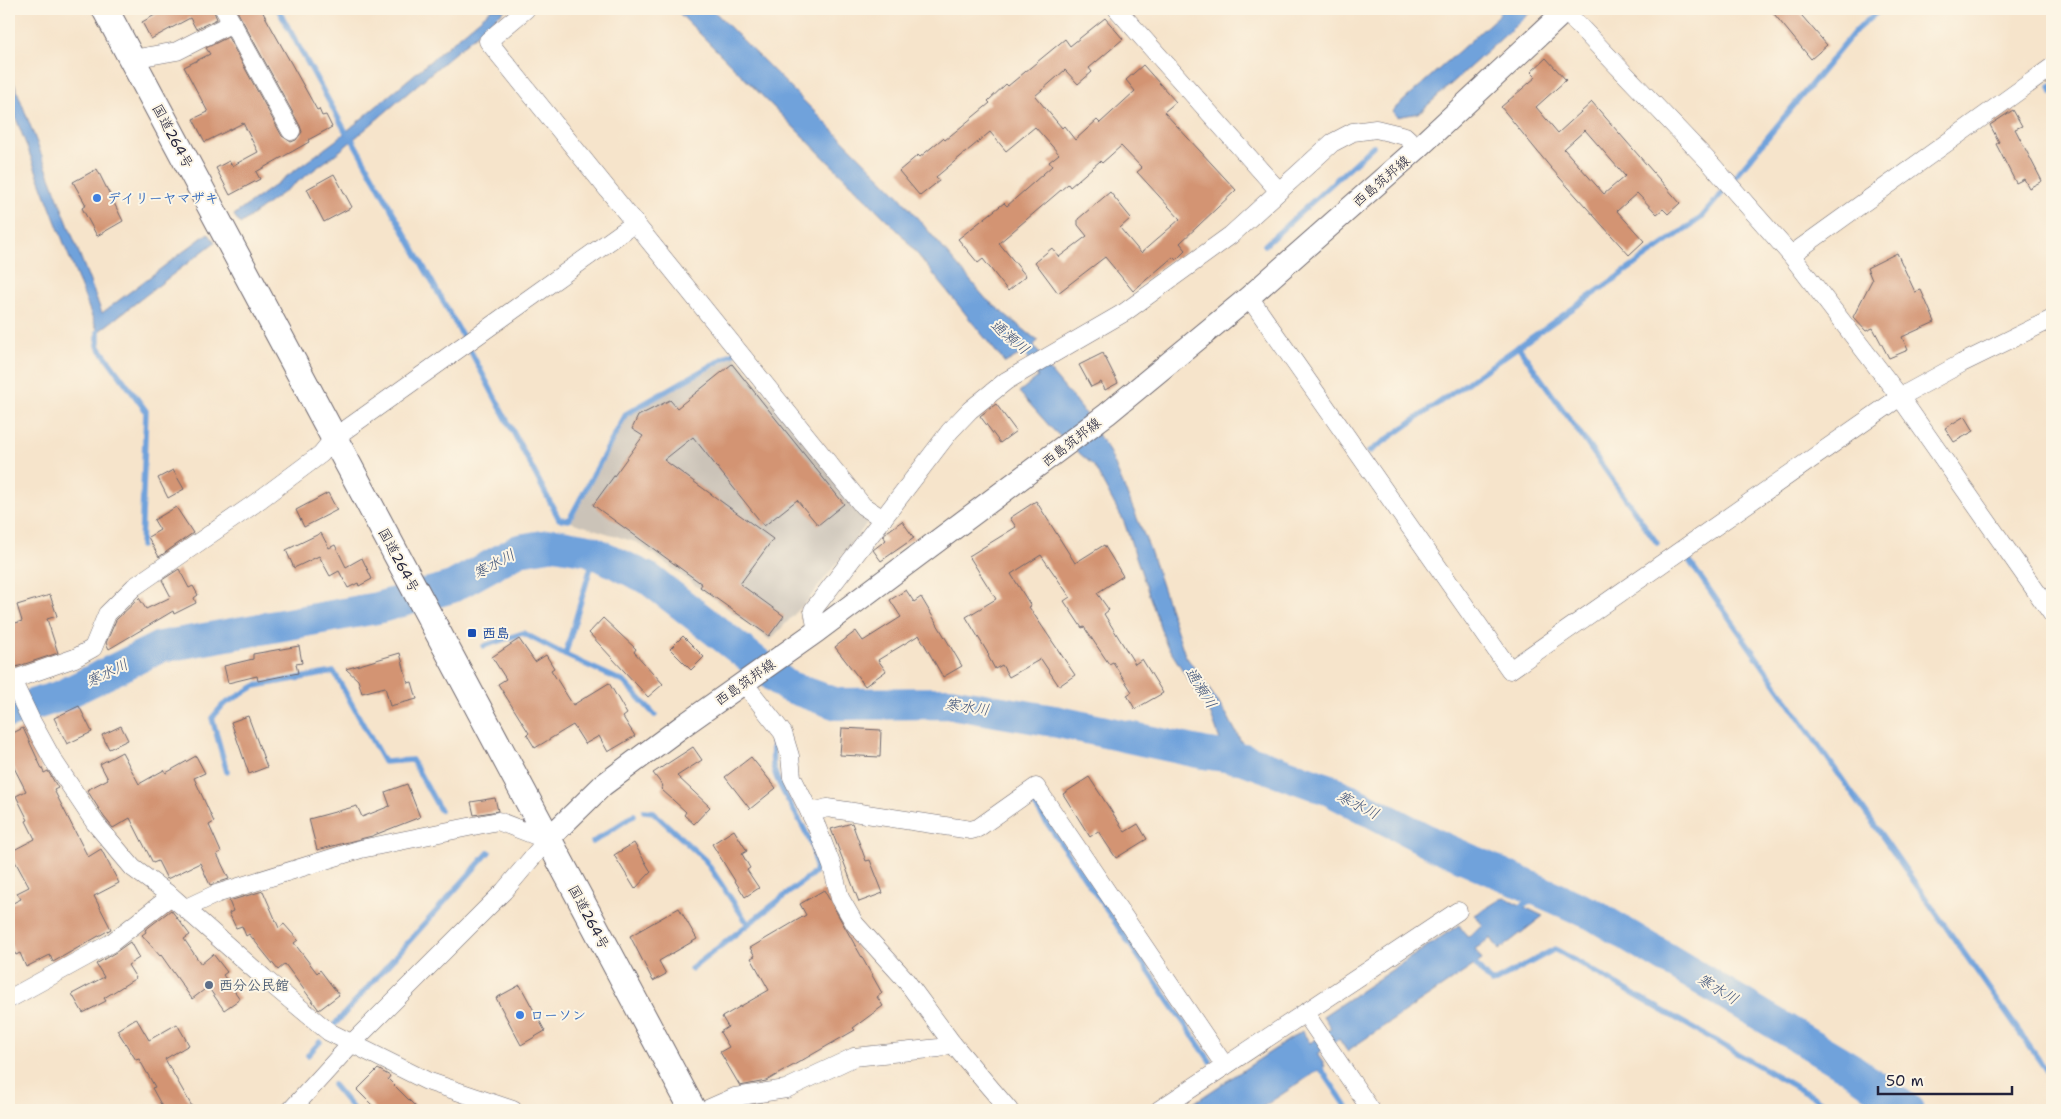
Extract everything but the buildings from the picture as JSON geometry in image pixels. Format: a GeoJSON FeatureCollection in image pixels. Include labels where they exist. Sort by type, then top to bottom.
{"type":"FeatureCollection","features":[{"type":"Feature","properties":{"kind":"highway","name":"国道264号"},"geometry":{"type":"LineString","coordinates":[[105,9],[547,840],[693,1110]]}},
{"type":"Feature","properties":{"kind":"main road","name":"西島筑邦線"},"geometry":{"type":"LineString","coordinates":[[547,840],[604,785],[684,725],[817,631],[1098,421],[1249,297],[1418,148],[1566,10]]}},
{"type":"Feature","properties":{"kind":"street"},"geometry":{"type":"LineString","coordinates":[[526,9],[488,41],[863,506],[883,519]]}},
{"type":"Feature","properties":{"kind":"street"},"geometry":{"type":"LineString","coordinates":[[1117,9],[1278,190]]}},
{"type":"Feature","properties":{"kind":"street"},"geometry":{"type":"LineString","coordinates":[[1566,10],[1711,164],[1791,255],[1900,397],[2052,614]]}},
{"type":"Feature","properties":{"kind":"street"},"geometry":{"type":"LineString","coordinates":[[132,59],[177,50],[228,16],[291,131]]}},
{"type":"Feature","properties":{"kind":"street"},"geometry":{"type":"LineString","coordinates":[[1791,255],[2052,67]]}},
{"type":"Feature","properties":{"kind":"street"},"geometry":{"type":"LineString","coordinates":[[817,631],[813,610],[950,431],[970,410],[1029,367],[1126,312],[1231,235],[1278,190],[1332,143],[1353,132],[1376,129],[1405,136],[1418,148]]}},
{"type":"Feature","properties":{"kind":"street"},"geometry":{"type":"LineString","coordinates":[[513,1110],[491,1107],[427,1081],[329,1032],[264,978],[186,908],[132,868],[95,823],[53,760],[12,684],[76,658],[93,648],[108,614],[134,587],[254,504],[321,454],[334,438],[635,223]]}},
{"type":"Feature","properties":{"kind":"street"},"geometry":{"type":"LineString","coordinates":[[1249,297],[1510,670],[1900,397],[1962,363],[2052,319]]}},
{"type":"Feature","properties":{"kind":"street"},"geometry":{"type":"LineString","coordinates":[[744,683],[783,733],[790,756],[792,777],[810,813],[832,866],[840,898],[855,924],[904,978],[952,1044],[1009,1110]]}},
{"type":"Feature","properties":{"kind":"street"},"geometry":{"type":"LineString","coordinates":[[810,813],[827,808],[971,830],[978,828],[1036,787],[1225,1066]]}},
{"type":"Feature","properties":{"kind":"street"},"geometry":{"type":"LineString","coordinates":[[186,908],[216,894],[361,849],[498,821],[547,840],[504,891],[352,1043],[291,1110]]}},
{"type":"Feature","properties":{"kind":"street"},"geometry":{"type":"LineString","coordinates":[[9,999],[111,943],[171,896]]}},
{"type":"Feature","properties":{"kind":"street"},"geometry":{"type":"LineString","coordinates":[[1159,1110],[1458,911]]}},
{"type":"Feature","properties":{"kind":"street"},"geometry":{"type":"LineString","coordinates":[[1305,1013],[1371,1110]]}},
{"type":"Feature","properties":{"kind":"street"},"geometry":{"type":"LineString","coordinates":[[708,1110],[735,1097],[786,1089],[854,1057],[939,1048],[952,1044]]}},
{"type":"Feature","properties":{"kind":"shaded area"},"geometry":{"type":"Polygon","coordinates":[[[735,356],[868,522],[809,599],[770,640],[638,543],[571,522],[627,416],[735,356]]]}},
{"type":"Feature","properties":{"kind":"water"},"geometry":{"type":"Polygon","coordinates":[[[492,9],[506,9],[341,150],[240,224],[234,215],[335,141],[492,9]]]}},
{"type":"Feature","properties":{"kind":"water","name":"通瀬川"},"geometry":{"type":"Polygon","coordinates":[[[675,9],[712,9],[898,195],[986,299],[1038,341],[1034,345],[1050,371],[1082,409],[1110,453],[1149,547],[1185,655],[1227,715],[1243,745],[1220,740],[1211,715],[1166,644],[1124,522],[1094,466],[1053,430],[1019,392],[1038,377],[1024,352],[1005,363],[902,235],[675,9]]]}},
{"type":"Feature","properties":{"kind":"water"},"geometry":{"type":"Polygon","coordinates":[[[1506,9],[1534,9],[1419,113],[1397,117],[1392,111],[1506,9]]]}},
{"type":"Feature","properties":{"kind":"water"},"geometry":{"type":"Polygon","coordinates":[[[9,70],[102,313],[208,233],[215,242],[98,332],[9,100],[9,70]]]}},
{"type":"Feature","properties":{"kind":"water"},"geometry":{"type":"Polygon","coordinates":[[[1504,897],[1543,916],[1499,950],[1491,938],[1475,949],[1482,960],[1347,1051],[1339,1039],[1317,1054],[1325,1066],[1258,1110],[1183,1110],[1302,1031],[1310,1043],[1331,1028],[1323,1016],[1459,925],[1467,937],[1483,926],[1475,915],[1504,897]]]}},
{"type":"Feature","properties":{"kind":"waterway"},"geometry":{"type":"LineString","coordinates":[[278,9],[346,132]]}},
{"type":"Feature","properties":{"kind":"waterway"},"geometry":{"type":"LineString","coordinates":[[1499,9],[1502,12]]}},
{"type":"Feature","properties":{"kind":"waterway"},"geometry":{"type":"LineString","coordinates":[[1734,178],[1856,30],[1881,9]]}},
{"type":"Feature","properties":{"kind":"waterway"},"geometry":{"type":"LineString","coordinates":[[2052,86],[2050,87],[2052,93]]}},
{"type":"Feature","properties":{"kind":"waterway"},"geometry":{"type":"LineString","coordinates":[[352,139],[463,337]]}},
{"type":"Feature","properties":{"kind":"waterway"},"geometry":{"type":"LineString","coordinates":[[1265,245],[1373,146]]}},
{"type":"Feature","properties":{"kind":"waterway"},"geometry":{"type":"LineString","coordinates":[[1369,452],[1701,218],[1722,193]]}},
{"type":"Feature","properties":{"kind":"waterway"},"geometry":{"type":"LineString","coordinates":[[98,332],[98,346],[146,411],[141,546]]}},
{"type":"Feature","properties":{"kind":"waterway"},"geometry":{"type":"LineString","coordinates":[[1518,346],[1657,543]]}},
{"type":"Feature","properties":{"kind":"waterway"},"geometry":{"type":"LineString","coordinates":[[470,350],[559,519],[569,520],[626,414],[735,352]]}},
{"type":"Feature","properties":{"kind":"waterway","name":"寒水川"},"geometry":{"type":"LineString","coordinates":[[9,712],[61,696],[160,647],[377,608],[452,587],[519,550],[555,544],[589,550],[649,579],[787,686],[837,704],[950,703],[1054,721],[1203,753],[1244,759],[1330,790],[1436,845],[1592,914],[1850,1068],[1908,1110]]}},
{"type":"Feature","properties":{"kind":"waterway"},"geometry":{"type":"LineString","coordinates":[[484,646],[523,633],[565,655],[593,560],[589,550]]}},
{"type":"Feature","properties":{"kind":"waterway"},"geometry":{"type":"LineString","coordinates":[[1690,562],[2052,1076]]}},
{"type":"Feature","properties":{"kind":"waterway"},"geometry":{"type":"LineString","coordinates":[[565,655],[624,682],[655,715]]}},
{"type":"Feature","properties":{"kind":"waterway"},"geometry":{"type":"LineString","coordinates":[[227,772],[212,718],[223,705],[255,686],[334,672],[384,762],[412,760],[440,810]]}},
{"type":"Feature","properties":{"kind":"waterway"},"geometry":{"type":"LineString","coordinates":[[691,969],[815,872],[815,859],[811,845],[777,778],[773,765],[773,742]]}},
{"type":"Feature","properties":{"kind":"waterway"},"geometry":{"type":"LineString","coordinates":[[1034,804],[1210,1061]]}},
{"type":"Feature","properties":{"kind":"waterway"},"geometry":{"type":"LineString","coordinates":[[644,811],[653,812],[705,860],[748,924]]}},
{"type":"Feature","properties":{"kind":"waterway"},"geometry":{"type":"LineString","coordinates":[[593,842],[634,815]]}},
{"type":"Feature","properties":{"kind":"waterway"},"geometry":{"type":"LineString","coordinates":[[335,1024],[489,852]]}},
{"type":"Feature","properties":{"kind":"waterway"},"geometry":{"type":"LineString","coordinates":[[1516,910],[1542,892]]}},
{"type":"Feature","properties":{"kind":"waterway"},"geometry":{"type":"LineString","coordinates":[[1476,965],[1492,983],[1555,949],[1836,1110]]}},
{"type":"Feature","properties":{"kind":"waterway"},"geometry":{"type":"LineString","coordinates":[[308,1055],[320,1042]]}},
{"type":"Feature","properties":{"kind":"waterway"},"geometry":{"type":"LineString","coordinates":[[1321,1069],[1349,1110]]}},
{"type":"Feature","properties":{"kind":"waterway"},"geometry":{"type":"LineString","coordinates":[[333,1085],[354,1110]]}},
{"type":"Feature","properties":{"kind":"place","name":"デイリーヤマザキ"},"geometry":{"type":"Point","coordinates":[97,198]}},
{"type":"Feature","properties":{"kind":"place","name":"西島"},"geometry":{"type":"Point","coordinates":[472,633]}},
{"type":"Feature","properties":{"kind":"place","name":"西分公民館"},"geometry":{"type":"Point","coordinates":[209,985]}},
{"type":"Feature","properties":{"kind":"place","name":"ローソン"},"geometry":{"type":"Point","coordinates":[520,1015]}}]}
